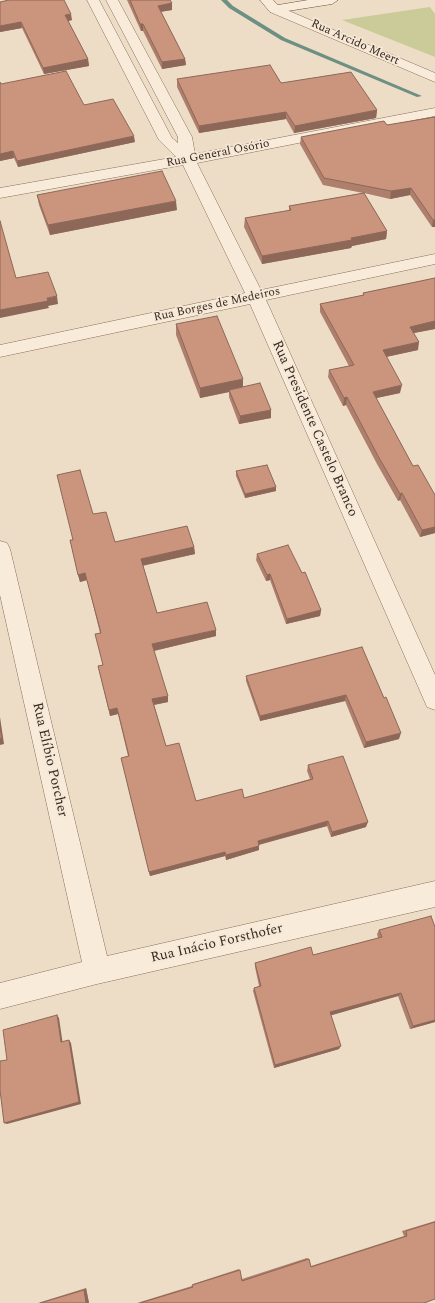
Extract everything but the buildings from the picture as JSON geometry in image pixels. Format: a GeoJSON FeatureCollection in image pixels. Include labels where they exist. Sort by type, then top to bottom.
{"type":"FeatureCollection","features":[{"type":"Feature","properties":{"kind":"street","name":"Rua Presidente Castelo Branco"},"geometry":{"type":"LineString","coordinates":[[93,0],[166,140],[188,160]]}},
{"type":"Feature","properties":{"kind":"street","name":"Rua Presidente Castelo Branco"},"geometry":{"type":"LineString","coordinates":[[112,0],[184,137],[188,160],[255,296],[435,700]]}},
{"type":"Feature","properties":{"kind":"street"},"geometry":{"type":"LineString","coordinates":[[271,4],[332,0]]}},
{"type":"Feature","properties":{"kind":"street","name":"Rua Arcido Meert"},"geometry":{"type":"LineString","coordinates":[[271,4],[435,78]]}},
{"type":"Feature","properties":{"kind":"street","name":"Rua General Osório"},"geometry":{"type":"LineString","coordinates":[[0,193],[188,160],[435,112]]}},
{"type":"Feature","properties":{"kind":"street","name":"Rua Borges de Medeiros"},"geometry":{"type":"LineString","coordinates":[[0,351],[435,259]]}},
{"type":"Feature","properties":{"kind":"street","name":"Rua Elíbio Porcher"},"geometry":{"type":"LineString","coordinates":[[0,549],[97,971]]}},
{"type":"Feature","properties":{"kind":"street","name":"Rua Inácio Forsthofer"},"geometry":{"type":"LineString","coordinates":[[0,996],[97,971],[435,894]]}},
{"type":"Feature","properties":{"kind":"green space"},"geometry":{"type":"Polygon","coordinates":[[[430,7],[435,14],[435,57],[342,20],[430,7]]]}},
{"type":"Feature","properties":{"kind":"waterway"},"geometry":{"type":"LineString","coordinates":[[224,0],[231,7],[283,39],[419,96]]}}]}
